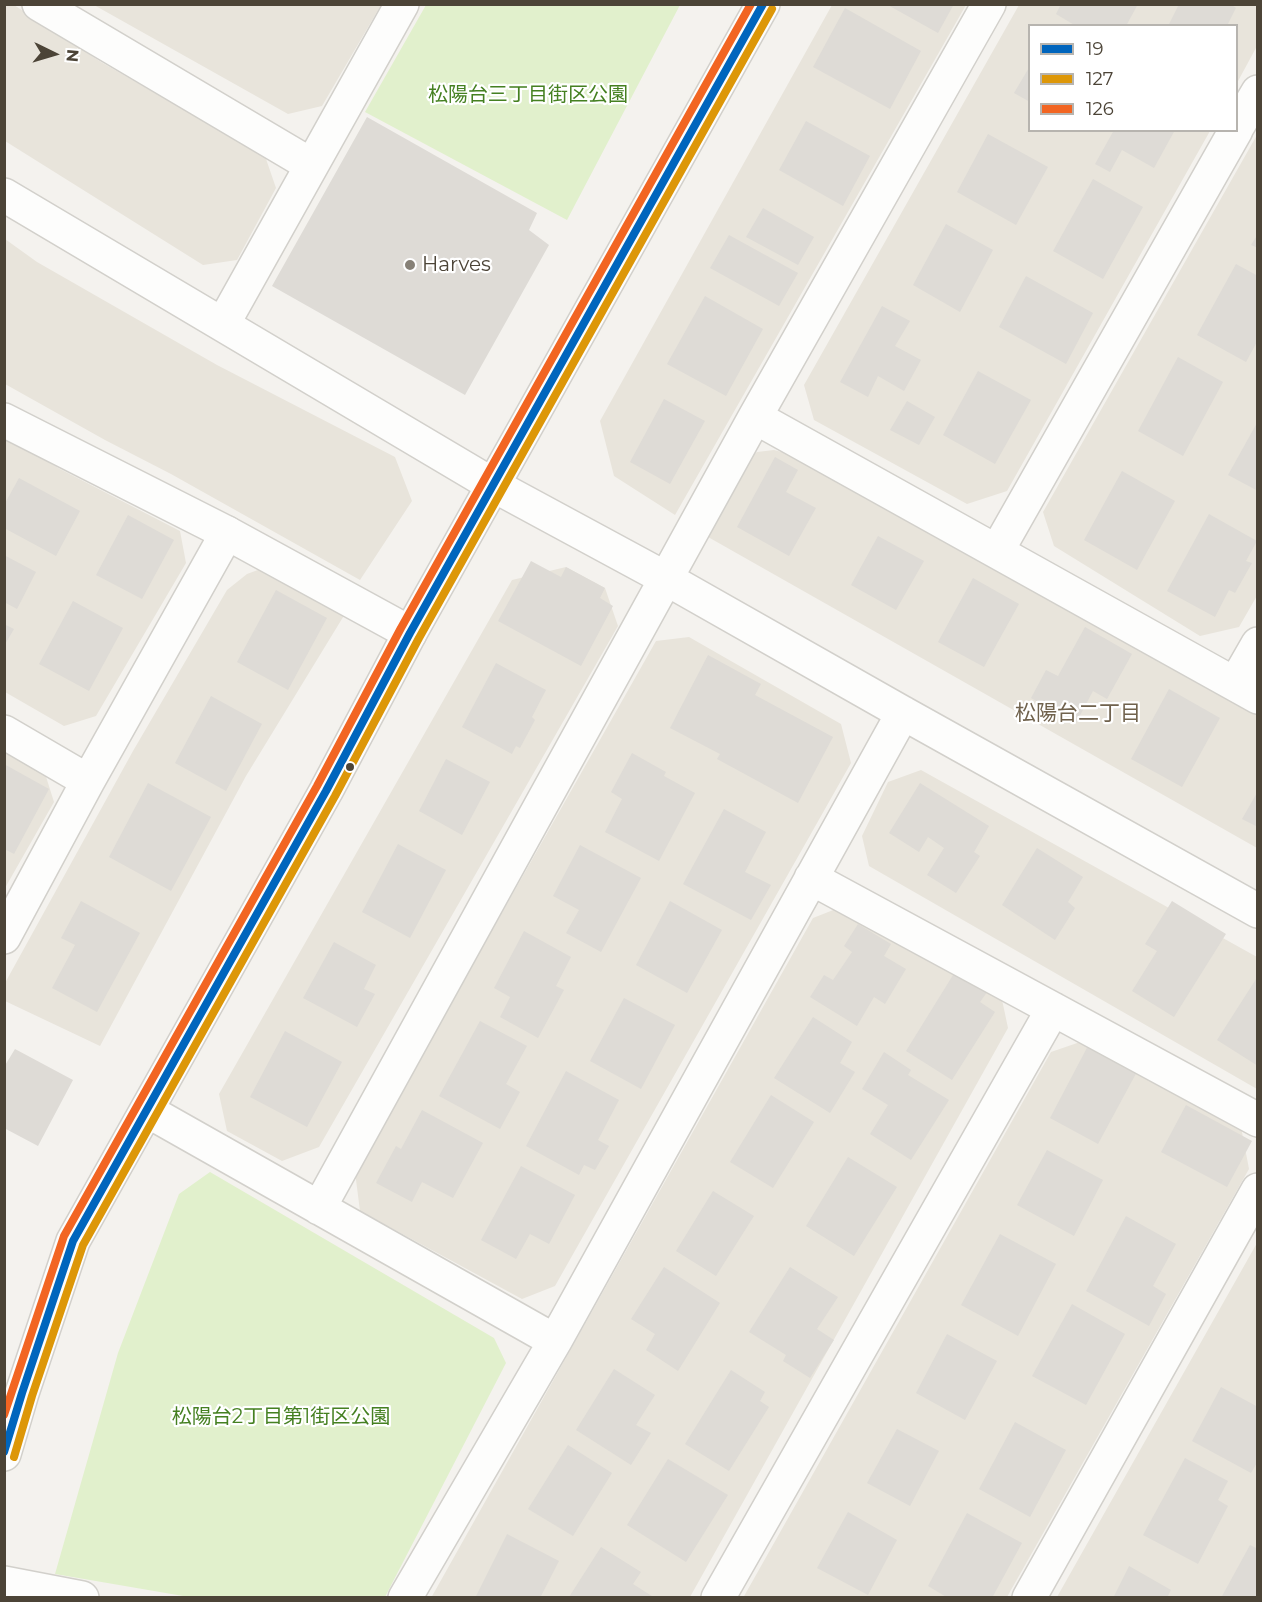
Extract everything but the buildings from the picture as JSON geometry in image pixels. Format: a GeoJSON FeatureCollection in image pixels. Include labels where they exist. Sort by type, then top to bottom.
{"type":"FeatureCollection","features":[{"type":"Feature","properties":{"kind":"street"},"geometry":{"type":"LineString","coordinates":[[39,4],[311,165]]}},
{"type":"Feature","properties":{"kind":"street"},"geometry":{"type":"LineString","coordinates":[[223,324],[402,4]]}},
{"type":"Feature","properties":{"kind":"street"},"geometry":{"type":"LineString","coordinates":[[4,1454],[73,1242],[326,791],[410,633],[763,4]]}},
{"type":"Feature","properties":{"kind":"street"},"geometry":{"type":"LineString","coordinates":[[319,1208],[665,578],[989,4]]}},
{"type":"Feature","properties":{"kind":"street"},"geometry":{"type":"LineString","coordinates":[[1238,126],[1257,92]]}},
{"type":"Feature","properties":{"kind":"street"},"geometry":{"type":"LineString","coordinates":[[997,551],[1235,132]]}},
{"type":"Feature","properties":{"kind":"street"},"geometry":{"type":"LineString","coordinates":[[4,195],[493,485],[665,578],[1257,911]]}},
{"type":"Feature","properties":{"kind":"street"},"geometry":{"type":"LineString","coordinates":[[755,417],[1246,690],[1257,645]]}},
{"type":"Feature","properties":{"kind":"street"},"geometry":{"type":"LineString","coordinates":[[4,420],[227,533],[410,633]]}},
{"type":"Feature","properties":{"kind":"street"},"geometry":{"type":"LineString","coordinates":[[4,937],[88,781],[227,533]]}},
{"type":"Feature","properties":{"kind":"street"},"geometry":{"type":"LineString","coordinates":[[405,1598],[555,1341],[903,713]]}},
{"type":"Feature","properties":{"kind":"street"},"geometry":{"type":"LineString","coordinates":[[4,732],[88,781]]}},
{"type":"Feature","properties":{"kind":"street"},"geometry":{"type":"LineString","coordinates":[[811,878],[1257,1120]]}},
{"type":"Feature","properties":{"kind":"street"},"geometry":{"type":"LineString","coordinates":[[718,1598],[1053,1009]]}},
{"type":"Feature","properties":{"kind":"street"},"geometry":{"type":"LineString","coordinates":[[148,1111],[555,1341]]}},
{"type":"Feature","properties":{"kind":"street"},"geometry":{"type":"LineString","coordinates":[[1029,1598],[1257,1190]]}},
{"type":"Feature","properties":{"kind":"street"},"geometry":{"type":"LineString","coordinates":[[4,1583],[82,1598]]}},
{"type":"Feature","properties":{"kind":"shaded area"},"geometry":{"type":"Polygon","coordinates":[[[381,4],[322,106],[288,114],[94,5],[381,4]]]}},
{"type":"Feature","properties":{"kind":"shaded area"},"geometry":{"type":"Polygon","coordinates":[[[4,5],[14,5],[101,62],[265,156],[276,188],[237,260],[203,265],[5,141],[4,5]]]}},
{"type":"Feature","properties":{"kind":"shaded area"},"geometry":{"type":"Polygon","coordinates":[[[832,5],[966,5],[675,515],[614,476],[600,421],[832,5]]]}},
{"type":"Feature","properties":{"kind":"shaded area"},"geometry":{"type":"Polygon","coordinates":[[[1019,5],[1257,5],[1257,46],[1238,81],[1238,24],[1028,24],[1028,132],[1209,132],[1007,491],[967,504],[814,420],[804,385],[1019,5]]]}},
{"type":"Feature","properties":{"kind":"shaded area"},"geometry":{"type":"Polygon","coordinates":[[[1257,135],[1258,594],[1239,627],[1200,636],[1054,546],[1043,512],[1257,135]]]}},
{"type":"Feature","properties":{"kind":"shaded area"},"geometry":{"type":"Polygon","coordinates":[[[5,239],[37,262],[217,365],[395,457],[412,501],[360,580],[5,384],[5,239]]]}},
{"type":"Feature","properties":{"kind":"shaded area"},"geometry":{"type":"Polygon","coordinates":[[[4,435],[60,469],[180,531],[186,563],[96,716],[64,726],[5,692],[4,435]]]}},
{"type":"Feature","properties":{"kind":"shaded area"},"geometry":{"type":"Polygon","coordinates":[[[774,450],[785,453],[1257,713],[1257,848],[701,533],[746,459],[757,452],[774,450]]]}},
{"type":"Feature","properties":{"kind":"shaded area"},"geometry":{"type":"Polygon","coordinates":[[[266,567],[348,609],[246,776],[100,1046],[5,1001],[5,983],[133,751],[227,590],[247,574],[266,567]]]}},
{"type":"Feature","properties":{"kind":"shaded area"},"geometry":{"type":"Polygon","coordinates":[[[566,567],[605,588],[618,626],[319,1147],[282,1161],[227,1131],[219,1094],[512,580],[566,567]]]}},
{"type":"Feature","properties":{"kind":"shaded area"},"geometry":{"type":"Polygon","coordinates":[[[689,637],[841,724],[851,763],[555,1286],[522,1299],[360,1211],[355,1172],[656,641],[689,637]]]}},
{"type":"Feature","properties":{"kind":"shaded area"},"geometry":{"type":"Polygon","coordinates":[[[5,744],[42,764],[54,802],[5,888],[5,744]]]}},
{"type":"Feature","properties":{"kind":"shaded area"},"geometry":{"type":"Polygon","coordinates":[[[921,770],[1257,957],[1257,1089],[869,866],[862,836],[888,782],[921,770]]]}},
{"type":"Feature","properties":{"kind":"shaded area"},"geometry":{"type":"Polygon","coordinates":[[[846,905],[1001,995],[1008,1028],[690,1597],[431,1598],[813,918],[846,905]]]}},
{"type":"Feature","properties":{"kind":"shaded area"},"geometry":{"type":"Polygon","coordinates":[[[1083,1041],[1241,1127],[1249,1169],[1007,1597],[743,1598],[1051,1052],[1083,1041]]]}},
{"type":"Feature","properties":{"kind":"shaded area"},"geometry":{"type":"Polygon","coordinates":[[[1257,1243],[1257,1597],[1057,1597],[1257,1243]]]}},
{"type":"Feature","properties":{"kind":"green space","name":"松陽台三丁目街区公園"},"geometry":{"type":"Polygon","coordinates":[[[426,5],[680,5],[567,220],[365,112],[426,5]]]}},
{"type":"Feature","properties":{"kind":"green space","name":"松陽台2丁目第1街区公園"},"geometry":{"type":"Polygon","coordinates":[[[210,1172],[494,1338],[506,1363],[385,1597],[189,1597],[55,1574],[118,1353],[179,1194],[210,1172]]]}},
{"type":"Feature","properties":{"kind":"transit line","name":"126"},"geometry":{"type":"LineString","coordinates":[[4,1415],[64,1236],[317,786],[401,628],[751,4]]}},
{"type":"Feature","properties":{"kind":"transit line","name":"19"},"geometry":{"type":"LineString","coordinates":[[4,1452],[73,1241],[326,791],[410,633],[763,4]]}},
{"type":"Feature","properties":{"kind":"transit line","name":"127"},"geometry":{"type":"LineString","coordinates":[[14,1457],[83,1245],[335,796],[419,638],[772,9]]}},
{"type":"Feature","properties":{"kind":"place","name":"Harves"},"geometry":{"type":"Point","coordinates":[410,265]}},
{"type":"Feature","properties":{"kind":"district","name":"松陽台二丁目"},"geometry":{"type":"Point","coordinates":[1078,714]}}]}
